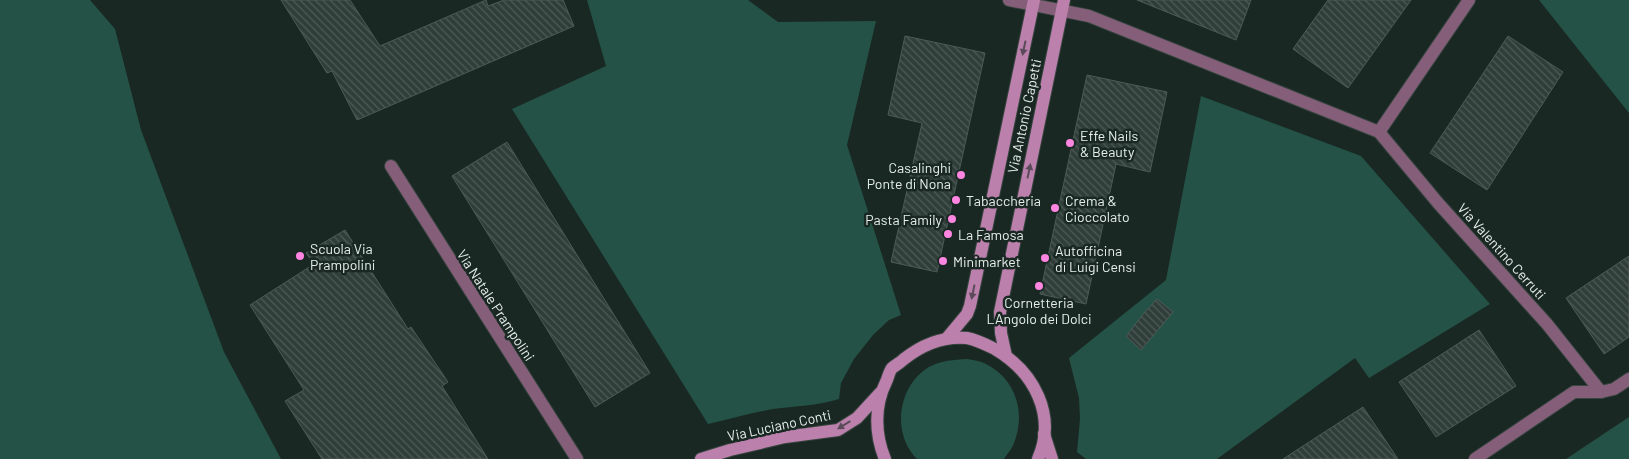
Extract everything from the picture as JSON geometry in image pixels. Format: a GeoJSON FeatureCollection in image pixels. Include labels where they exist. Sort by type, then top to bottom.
{"type":"FeatureCollection","features":[{"type":"Feature","properties":{"kind":"main road","name":"Via Antonio Capetti"},"geometry":{"type":"LineString","coordinates":[[947,338],[967,314],[970,306],[1033,2]]}},
{"type":"Feature","properties":{"kind":"main road","name":"Via Antonio Capetti"},"geometry":{"type":"LineString","coordinates":[[1006,356],[1001,333],[1000,312],[1063,5]]}},
{"type":"Feature","properties":{"kind":"main road"},"geometry":{"type":"LineString","coordinates":[[885,459],[880,449],[876,422],[880,393],[892,369],[927,344],[947,338],[968,338],[987,344],[1006,356],[1026,374],[1039,396],[1044,434],[1052,459]]}},
{"type":"Feature","properties":{"kind":"main road","name":"Via Luciano Conti"},"geometry":{"type":"LineString","coordinates":[[701,459],[786,437],[838,430],[857,418],[880,393]]}},
{"type":"Feature","properties":{"kind":"main road"},"geometry":{"type":"LineString","coordinates":[[1038,459],[1044,434]]}},
{"type":"Feature","properties":{"kind":"street"},"geometry":{"type":"LineString","coordinates":[[1009,0],[1033,2]]}},
{"type":"Feature","properties":{"kind":"street"},"geometry":{"type":"LineString","coordinates":[[1379,132],[1469,0]]}},
{"type":"Feature","properties":{"kind":"street","name":"Via Valentino Cerruti"},"geometry":{"type":"LineString","coordinates":[[1033,2],[1063,5],[1379,132],[1438,203],[1547,324],[1601,392]]}},
{"type":"Feature","properties":{"kind":"street","name":"Via Natale Prampolini"},"geometry":{"type":"LineString","coordinates":[[390,166],[577,459]]}},
{"type":"Feature","properties":{"kind":"street"},"geometry":{"type":"LineString","coordinates":[[1475,459],[1574,392],[1601,392],[1614,389],[1629,379]]}},
{"type":"Feature","properties":{"kind":"green space"},"geometry":{"type":"Polygon","coordinates":[[[0,0],[90,0],[115,29],[141,130],[224,352],[281,459],[0,459],[0,0]]]}},
{"type":"Feature","properties":{"kind":"green space"},"geometry":{"type":"Polygon","coordinates":[[[587,0],[748,0],[778,22],[876,21],[847,145],[901,315],[889,320],[873,335],[854,359],[841,383],[839,399],[773,409],[708,424],[512,109],[606,66],[587,0]]]}},
{"type":"Feature","properties":{"kind":"green space"},"geometry":{"type":"Polygon","coordinates":[[[1539,0],[1629,0],[1629,113],[1539,0]]]}},
{"type":"Feature","properties":{"kind":"green space"},"geometry":{"type":"Polygon","coordinates":[[[1201,96],[1361,156],[1490,304],[1369,378],[1355,358],[1217,459],[1086,459],[1077,452],[1080,419],[1079,398],[1069,358],[1166,280],[1201,96]]]}},
{"type":"Feature","properties":{"kind":"green space"},"geometry":{"type":"Polygon","coordinates":[[[967,359],[984,363],[996,370],[1005,378],[1011,388],[1016,398],[1019,420],[1013,445],[1004,459],[917,459],[909,449],[901,424],[905,397],[910,385],[929,367],[938,363],[967,359]]]}},
{"type":"Feature","properties":{"kind":"green space"},"geometry":{"type":"Polygon","coordinates":[[[1629,417],[1629,459],[1566,459],[1629,417]]]}},
{"type":"Feature","properties":{"kind":"building"},"geometry":{"type":"Polygon","coordinates":[[[281,0],[350,0],[380,46],[486,0],[488,6],[504,0],[563,0],[574,26],[357,120],[332,71],[327,73],[281,0]]]}},
{"type":"Feature","properties":{"kind":"building"},"geometry":{"type":"Polygon","coordinates":[[[1137,0],[1251,0],[1236,40],[1137,0]]]}},
{"type":"Feature","properties":{"kind":"building"},"geometry":{"type":"Polygon","coordinates":[[[1328,0],[1411,0],[1348,88],[1293,49],[1328,0]]]}},
{"type":"Feature","properties":{"kind":"building"},"geometry":{"type":"Polygon","coordinates":[[[905,36],[985,53],[937,272],[891,262],[922,123],[888,115],[905,36]]]}},
{"type":"Feature","properties":{"kind":"building"},"geometry":{"type":"Polygon","coordinates":[[[1508,36],[1563,72],[1487,190],[1430,153],[1508,36]]]}},
{"type":"Feature","properties":{"kind":"building"},"geometry":{"type":"Polygon","coordinates":[[[1087,75],[1167,92],[1150,172],[1116,164],[1086,304],[1040,294],[1087,75]]]}},
{"type":"Feature","properties":{"kind":"building"},"geometry":{"type":"Polygon","coordinates":[[[507,142],[650,373],[595,407],[452,176],[507,142]]]}},
{"type":"Feature","properties":{"kind":"building"},"geometry":{"type":"Polygon","coordinates":[[[345,230],[408,329],[411,327],[448,382],[442,386],[488,459],[322,459],[285,401],[304,390],[250,305],[314,264],[306,253],[345,230]]]}},
{"type":"Feature","properties":{"kind":"building"},"geometry":{"type":"Polygon","coordinates":[[[1629,256],[1629,337],[1604,354],[1566,298],[1629,256]]]}},
{"type":"Feature","properties":{"kind":"building"},"geometry":{"type":"Polygon","coordinates":[[[1157,299],[1173,312],[1141,350],[1126,336],[1157,299]]]}},
{"type":"Feature","properties":{"kind":"building"},"geometry":{"type":"Polygon","coordinates":[[[1479,330],[1516,386],[1436,437],[1399,382],[1479,330]]]}},
{"type":"Feature","properties":{"kind":"building"},"geometry":{"type":"Polygon","coordinates":[[[1363,407],[1398,459],[1283,459],[1363,407]]]}},
{"type":"Feature","properties":{"kind":"place","name":"Effe Nails & Beauty"},"geometry":{"type":"Point","coordinates":[1070,143]}},
{"type":"Feature","properties":{"kind":"place","name":"Casalinghi Ponte di Nona"},"geometry":{"type":"Point","coordinates":[961,175]}},
{"type":"Feature","properties":{"kind":"place","name":"Tabaccheria"},"geometry":{"type":"Point","coordinates":[956,200]}},
{"type":"Feature","properties":{"kind":"place","name":"Crema & Cioccolato"},"geometry":{"type":"Point","coordinates":[1055,208]}},
{"type":"Feature","properties":{"kind":"place","name":"Pasta Family"},"geometry":{"type":"Point","coordinates":[952,219]}},
{"type":"Feature","properties":{"kind":"place","name":"La Famosa"},"geometry":{"type":"Point","coordinates":[948,234]}},
{"type":"Feature","properties":{"kind":"place","name":"Scuola Via Prampolini"},"geometry":{"type":"Point","coordinates":[300,256]}},
{"type":"Feature","properties":{"kind":"place","name":"Autofficina di Luigi Censi"},"geometry":{"type":"Point","coordinates":[1045,258]}},
{"type":"Feature","properties":{"kind":"place","name":"Minimarket"},"geometry":{"type":"Point","coordinates":[943,261]}},
{"type":"Feature","properties":{"kind":"place","name":"Cornetteria LAngolo dei Dolci"},"geometry":{"type":"Point","coordinates":[1039,286]}}]}
